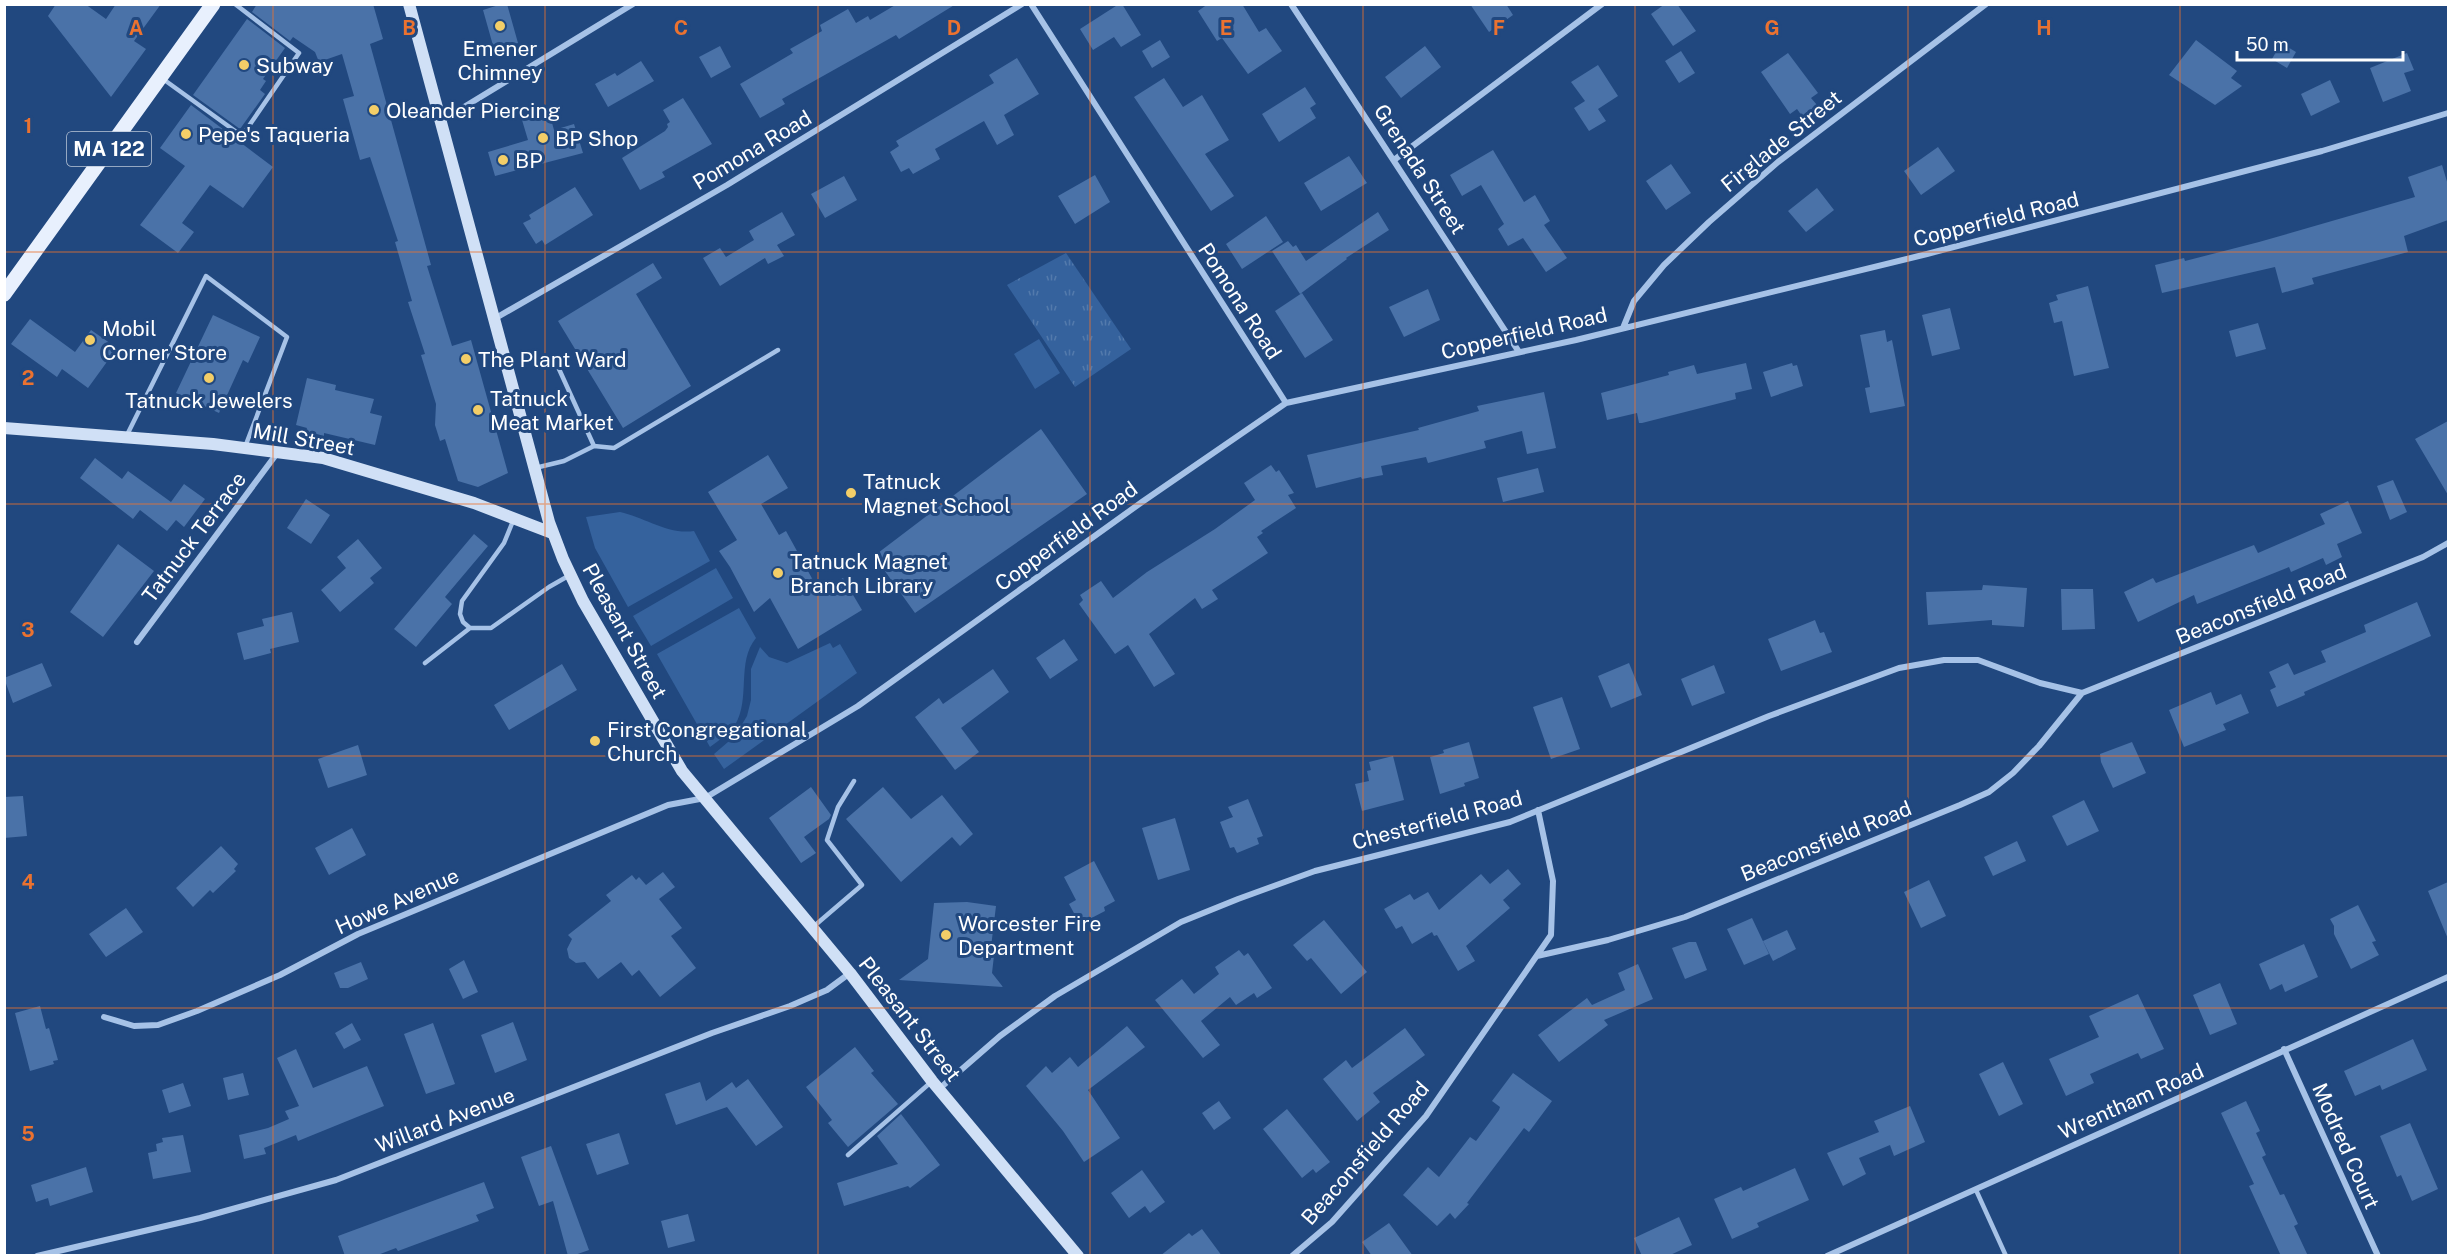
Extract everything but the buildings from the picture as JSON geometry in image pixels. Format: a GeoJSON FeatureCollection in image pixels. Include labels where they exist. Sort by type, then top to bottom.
{"type":"FeatureCollection","features":[{"type":"Feature","properties":{"kind":"main road","name":"Pleasant Street"},"geometry":{"type":"LineString","coordinates":[[409,4],[552,533],[583,601],[673,757],[850,973],[936,1085],[1078,1256]]}},
{"type":"Feature","properties":{"kind":"main road","name":"MA 122"},"geometry":{"type":"LineString","coordinates":[[4,294],[210,5]]}},
{"type":"Feature","properties":{"kind":"main road","name":"Mill Street"},"geometry":{"type":"LineString","coordinates":[[4,428],[244,448],[323,458],[474,504],[552,533]]}},
{"type":"Feature","properties":{"kind":"street"},"geometry":{"type":"LineString","coordinates":[[441,121],[633,4]]}},
{"type":"Feature","properties":{"kind":"street","name":"Pomona Road"},"geometry":{"type":"LineString","coordinates":[[494,319],[727,186],[1022,4]]}},
{"type":"Feature","properties":{"kind":"street","name":"Pomona Road"},"geometry":{"type":"LineString","coordinates":[[1032,4],[1286,403]]}},
{"type":"Feature","properties":{"kind":"street","name":"Grenada Street"},"geometry":{"type":"LineString","coordinates":[[1292,4],[1519,352]]}},
{"type":"Feature","properties":{"kind":"street"},"geometry":{"type":"LineString","coordinates":[[1394,160],[1602,4]]}},
{"type":"Feature","properties":{"kind":"street","name":"Firglade Street"},"geometry":{"type":"LineString","coordinates":[[1623,328],[1634,301],[1664,265],[1718,215],[1778,162],[1986,4]]}},
{"type":"Feature","properties":{"kind":"street","name":"Copperfield Road"},"geometry":{"type":"LineString","coordinates":[[705,798],[858,706],[1142,502],[1286,403],[1623,328],[2077,216],[2322,151],[2448,113]]}},
{"type":"Feature","properties":{"kind":"street","name":"Tatnuck Terrace"},"geometry":{"type":"LineString","coordinates":[[137,642],[278,452]]}},
{"type":"Feature","properties":{"kind":"street","name":"Beaconsfield Road"},"geometry":{"type":"LineString","coordinates":[[1292,1256],[1332,1222],[1426,1116],[1537,956],[1608,940],[1685,917],[1989,792],[2013,773],[2039,746],[2082,693],[2412,561],[2448,543]]}},
{"type":"Feature","properties":{"kind":"street","name":"Chesterfield Road"},"geometry":{"type":"LineString","coordinates":[[936,1085],[1055,996],[1181,922],[1315,871],[1510,822],[1769,716],[1899,668],[1944,660],[1978,660],[2040,683],[2082,693]]}},
{"type":"Feature","properties":{"kind":"street","name":"Howe Avenue"},"geometry":{"type":"LineString","coordinates":[[104,1017],[134,1026],[158,1025],[197,1011],[280,975],[358,934],[454,893],[668,805],[705,798]]}},
{"type":"Feature","properties":{"kind":"street"},"geometry":{"type":"LineString","coordinates":[[1537,956],[1551,935],[1552,881],[1538,810]]}},
{"type":"Feature","properties":{"kind":"street","name":"Willard Avenue"},"geometry":{"type":"LineString","coordinates":[[37,1256],[200,1218],[336,1180],[712,1033],[790,1006],[827,990],[850,973]]}},
{"type":"Feature","properties":{"kind":"street","name":"Wrentham Road"},"geometry":{"type":"LineString","coordinates":[[1827,1256],[2448,977]]}},
{"type":"Feature","properties":{"kind":"street","name":"Modred Court"},"geometry":{"type":"LineString","coordinates":[[2284,1049],[2378,1256]]}},
{"type":"Feature","properties":{"kind":"lane"},"geometry":{"type":"LineString","coordinates":[[160,78],[242,136],[298,53],[235,4]]}},
{"type":"Feature","properties":{"kind":"lane"},"geometry":{"type":"LineString","coordinates":[[126,437],[206,276],[287,337],[244,448]]}},
{"type":"Feature","properties":{"kind":"lane"},"geometry":{"type":"LineString","coordinates":[[535,468],[564,461],[594,446],[614,448],[778,350]]}},
{"type":"Feature","properties":{"kind":"lane"},"geometry":{"type":"LineString","coordinates":[[554,358],[594,446]]}},
{"type":"Feature","properties":{"kind":"lane"},"geometry":{"type":"LineString","coordinates":[[470,628],[460,614],[462,601],[504,543],[514,518]]}},
{"type":"Feature","properties":{"kind":"lane"},"geometry":{"type":"LineString","coordinates":[[425,663],[470,628],[491,628],[549,587],[570,576]]}},
{"type":"Feature","properties":{"kind":"lane"},"geometry":{"type":"LineString","coordinates":[[813,927],[862,885],[827,840],[838,807],[854,781]]}},
{"type":"Feature","properties":{"kind":"lane"},"geometry":{"type":"LineString","coordinates":[[848,1155],[936,1085]]}},
{"type":"Feature","properties":{"kind":"lane"},"geometry":{"type":"LineString","coordinates":[[1976,1190],[2006,1256]]}},
{"type":"Feature","properties":{"kind":"green space"},"geometry":{"type":"Polygon","coordinates":[[[1066,253],[1131,349],[1075,387],[1007,285],[1066,253]]]}},
{"type":"Feature","properties":{"kind":"green space"},"geometry":{"type":"Polygon","coordinates":[[[1039,339],[1060,373],[1035,389],[1014,354],[1039,339]]]}},
{"type":"Feature","properties":{"kind":"green space"},"geometry":{"type":"Polygon","coordinates":[[[620,512],[665,528],[684,532],[694,531],[710,561],[628,607],[595,548],[586,517],[620,512]]]}},
{"type":"Feature","properties":{"kind":"green space"},"geometry":{"type":"Polygon","coordinates":[[[716,568],[733,598],[651,646],[633,616],[716,568]]]}},
{"type":"Feature","properties":{"kind":"green space"},"geometry":{"type":"Polygon","coordinates":[[[739,608],[756,638],[747,658],[740,715],[730,731],[710,747],[657,654],[739,608]]]}},
{"type":"Feature","properties":{"kind":"green space"},"geometry":{"type":"Polygon","coordinates":[[[830,643],[833,648],[840,644],[857,673],[724,769],[714,754],[735,736],[747,716],[751,700],[751,669],[760,647],[769,657],[787,663],[830,643]]]}},
{"type":"Feature","properties":{"kind":"place","name":"Emener Chimney"},"geometry":{"type":"Point","coordinates":[500,26]}},
{"type":"Feature","properties":{"kind":"place","name":"Subway"},"geometry":{"type":"Point","coordinates":[244,65]}},
{"type":"Feature","properties":{"kind":"place","name":"Oleander Piercing"},"geometry":{"type":"Point","coordinates":[374,110]}},
{"type":"Feature","properties":{"kind":"place","name":"Pepe's Taqueria"},"geometry":{"type":"Point","coordinates":[186,134]}},
{"type":"Feature","properties":{"kind":"place","name":"BP Shop"},"geometry":{"type":"Point","coordinates":[543,138]}},
{"type":"Feature","properties":{"kind":"place","name":"BP"},"geometry":{"type":"Point","coordinates":[503,160]}},
{"type":"Feature","properties":{"kind":"place","name":"Mobil Corner Store"},"geometry":{"type":"Point","coordinates":[90,340]}},
{"type":"Feature","properties":{"kind":"place","name":"The Plant Ward"},"geometry":{"type":"Point","coordinates":[466,359]}},
{"type":"Feature","properties":{"kind":"place","name":"Tatnuck Jewelers"},"geometry":{"type":"Point","coordinates":[209,378]}},
{"type":"Feature","properties":{"kind":"place","name":"Tatnuck Meat Market"},"geometry":{"type":"Point","coordinates":[478,410]}},
{"type":"Feature","properties":{"kind":"place","name":"Tatnuck Magnet School"},"geometry":{"type":"Point","coordinates":[851,493]}},
{"type":"Feature","properties":{"kind":"place","name":"Tatnuck Magnet Branch Library"},"geometry":{"type":"Point","coordinates":[778,573]}},
{"type":"Feature","properties":{"kind":"place","name":"First Congregational Church"},"geometry":{"type":"Point","coordinates":[595,741]}},
{"type":"Feature","properties":{"kind":"place","name":"Worcester Fire Department"},"geometry":{"type":"Point","coordinates":[946,935]}}]}
